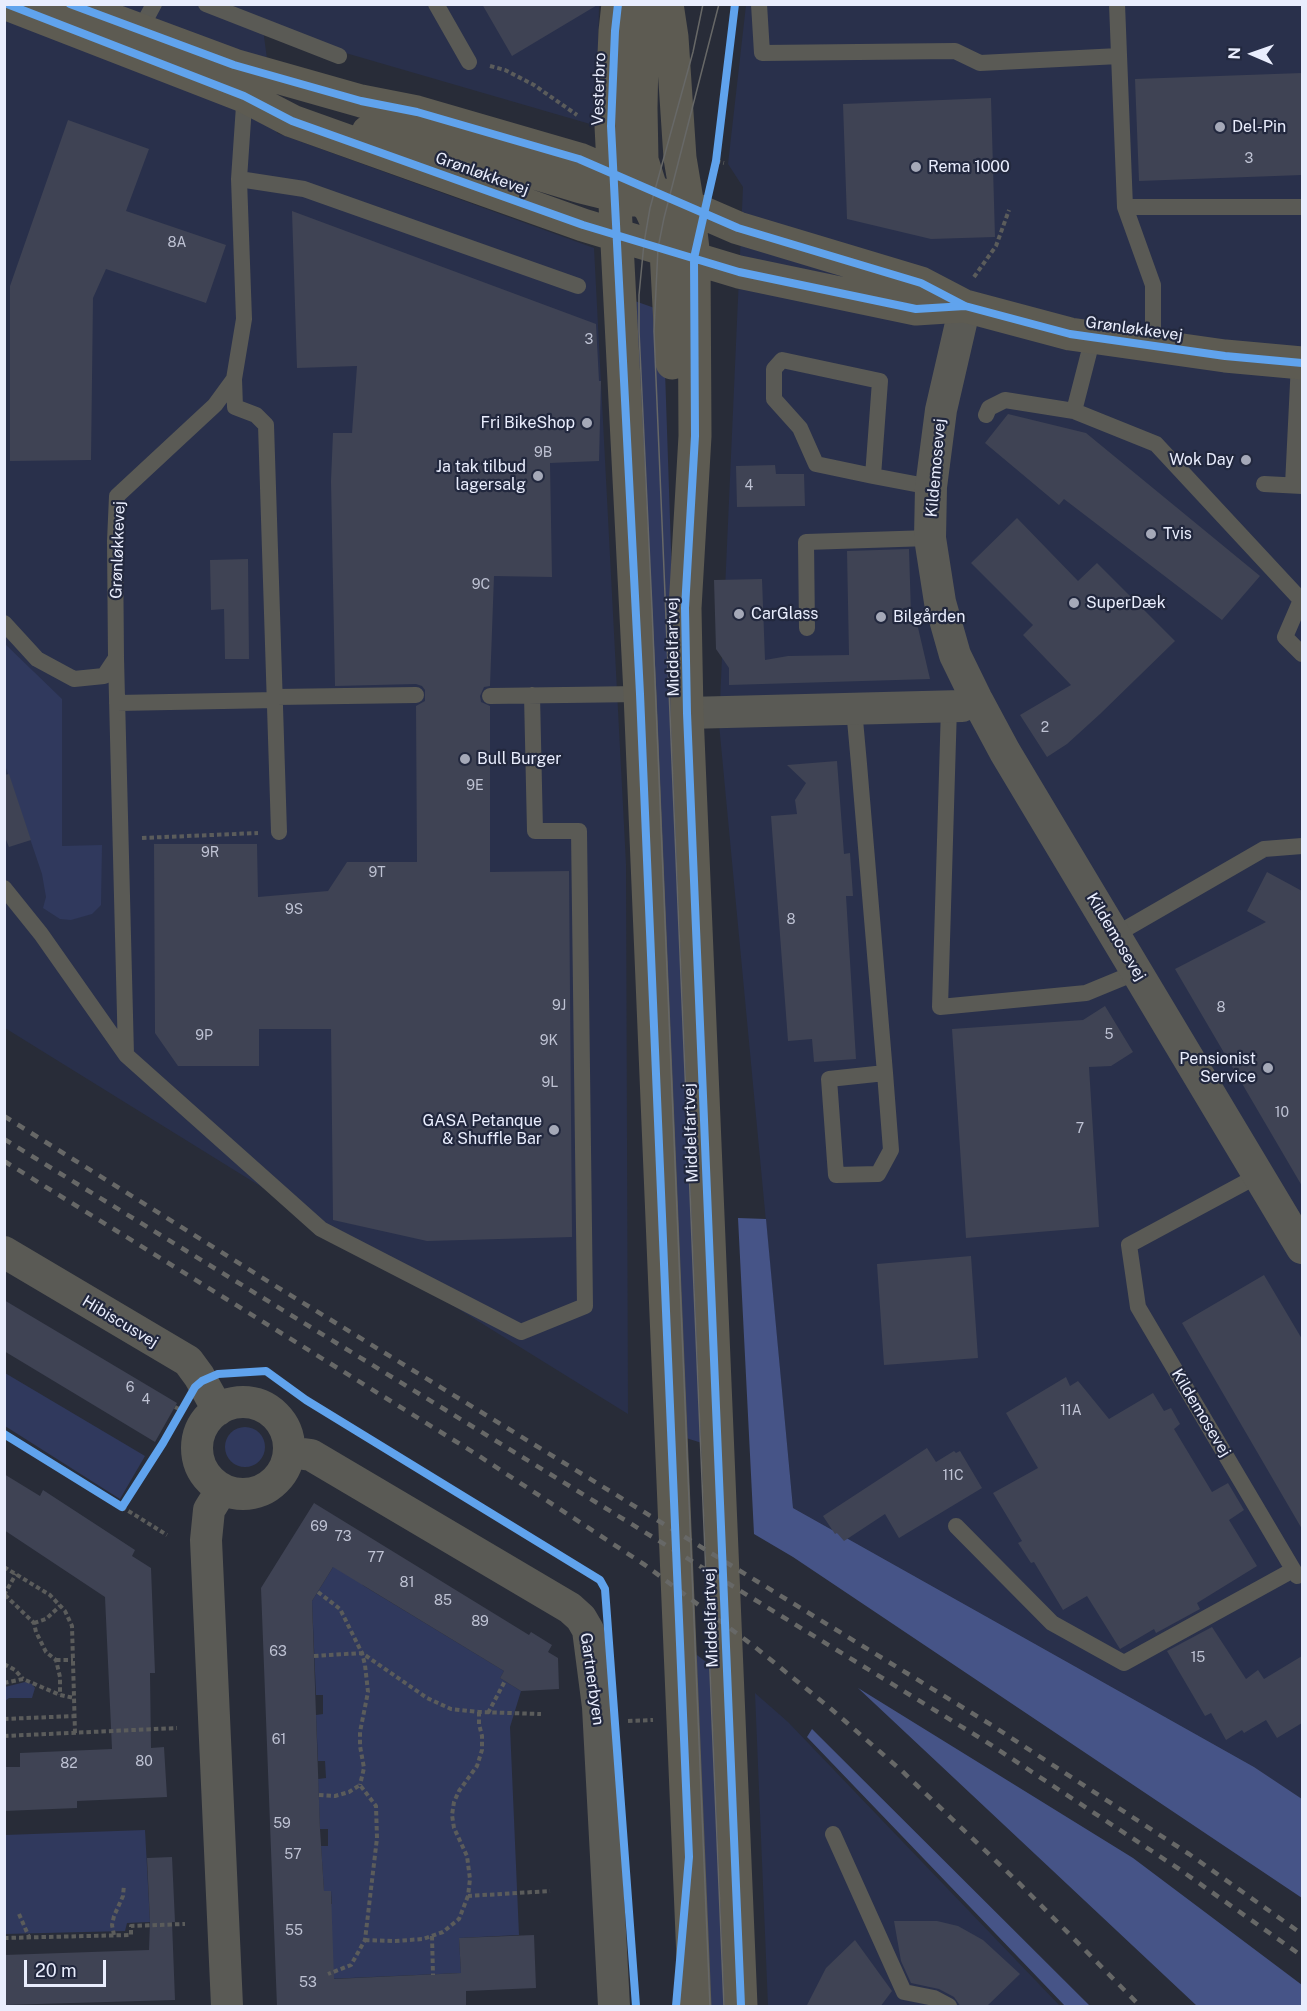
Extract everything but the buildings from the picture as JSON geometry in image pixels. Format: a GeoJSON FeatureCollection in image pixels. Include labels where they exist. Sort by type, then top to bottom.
{"type":"FeatureCollection","features":[{"type":"Feature","properties":{"kind":"street","name":"Grønløkkevej"},"geometry":{"type":"LineString","coordinates":[[7,4],[248,83],[417,112],[579,159],[663,223],[739,272],[916,309],[965,306]]}},
{"type":"Feature","properties":{"kind":"street","name":"Grønløkkevej"},"geometry":{"type":"LineString","coordinates":[[70,4],[147,17],[248,83],[292,121],[583,225],[663,223],[738,228],[921,283],[965,306],[1070,334],[1225,356],[1301,363]]}},
{"type":"Feature","properties":{"kind":"street","name":"Vesterbro"},"geometry":{"type":"LineString","coordinates":[[618,4],[611,126],[663,223]]}},
{"type":"Feature","properties":{"kind":"street"},"geometry":{"type":"LineString","coordinates":[[643,4],[642,160],[663,223]]}},
{"type":"Feature","properties":{"kind":"street"},"geometry":{"type":"LineString","coordinates":[[663,223],[679,149],[672,37],[667,4]]}},
{"type":"Feature","properties":{"kind":"street","name":"Middelfartvej"},"geometry":{"type":"LineString","coordinates":[[663,223],[619,288],[640,694],[695,2007]]}},
{"type":"Feature","properties":{"kind":"street","name":"Middelfartvej"},"geometry":{"type":"LineString","coordinates":[[663,223],[695,436],[685,608],[687,714],[741,2007]]}},
{"type":"Feature","properties":{"kind":"street","name":"Kildemosevej"},"geometry":{"type":"LineString","coordinates":[[965,306],[941,410],[931,487],[930,538],[940,602],[955,655],[963,702],[1005,752],[1302,1248]]}},
{"type":"Feature","properties":{"kind":"street"},"geometry":{"type":"LineString","coordinates":[[687,714],[854,709],[963,702]]}},
{"type":"Feature","properties":{"kind":"street","name":"Hibiscusvej"},"geometry":{"type":"LineString","coordinates":[[4,1252],[188,1361],[218,1410]]}},
{"type":"Feature","properties":{"kind":"street"},"geometry":{"type":"LineString","coordinates":[[239,1402],[255,1403],[270,1410],[281,1421],[288,1436],[289,1452],[286,1468],[276,1481],[263,1490],[248,1495],[222,1489],[205,1475],[198,1460],[197,1444],[201,1428],[210,1415],[224,1406],[239,1402]]}},
{"type":"Feature","properties":{"kind":"street","name":"Gartnerbyen"},"geometry":{"type":"LineString","coordinates":[[289,1452],[310,1455],[570,1608],[581,1618],[588,1630],[598,1707],[614,2007]]}},
{"type":"Feature","properties":{"kind":"street"},"geometry":{"type":"LineString","coordinates":[[222,1489],[209,1510],[206,1540],[227,2007]]}},
{"type":"Feature","properties":{"kind":"street"},"geometry":{"type":"LineString","coordinates":[[676,2007],[689,1857]]}},
{"type":"Feature","properties":{"kind":"lane"},"geometry":{"type":"LineString","coordinates":[[206,4],[339,56]]}},
{"type":"Feature","properties":{"kind":"lane"},"geometry":{"type":"LineString","coordinates":[[436,4],[469,62]]}},
{"type":"Feature","properties":{"kind":"lane"},"geometry":{"type":"LineString","coordinates":[[759,4],[762,52],[955,51],[980,63],[1119,56]]}},
{"type":"Feature","properties":{"kind":"lane"},"geometry":{"type":"LineString","coordinates":[[1117,4],[1125,207],[1153,285],[1153,346]]}},
{"type":"Feature","properties":{"kind":"lane","name":"Grønløkkevej"},"geometry":{"type":"LineString","coordinates":[[126,1055],[116,658],[117,496],[214,405],[234,379],[244,319],[239,179],[248,83]]}},
{"type":"Feature","properties":{"kind":"lane"},"geometry":{"type":"LineString","coordinates":[[239,179],[304,189],[578,286]]}},
{"type":"Feature","properties":{"kind":"lane"},"geometry":{"type":"LineString","coordinates":[[1125,207],[1302,207]]}},
{"type":"Feature","properties":{"kind":"lane"},"geometry":{"type":"LineString","coordinates":[[1074,411],[1093,337]]}},
{"type":"Feature","properties":{"kind":"lane"},"geometry":{"type":"LineString","coordinates":[[873,476],[880,381],[782,360],[774,369],[774,399],[800,428],[816,464],[873,476],[931,487]]}},
{"type":"Feature","properties":{"kind":"lane"},"geometry":{"type":"LineString","coordinates":[[1264,484],[1298,486],[1301,363]]}},
{"type":"Feature","properties":{"kind":"lane"},"geometry":{"type":"LineString","coordinates":[[234,379],[235,407],[256,415],[266,425],[279,832]]}},
{"type":"Feature","properties":{"kind":"lane"},"geometry":{"type":"LineString","coordinates":[[986,416],[989,408],[1005,400],[1074,411],[1156,444],[1301,600],[1285,637],[1302,654]]}},
{"type":"Feature","properties":{"kind":"lane"},"geometry":{"type":"LineString","coordinates":[[807,628],[806,542],[930,538]]}},
{"type":"Feature","properties":{"kind":"lane"},"geometry":{"type":"LineString","coordinates":[[4,623],[37,659],[74,679],[104,676],[116,658]]}},
{"type":"Feature","properties":{"kind":"lane"},"geometry":{"type":"LineString","coordinates":[[490,696],[640,694]]}},
{"type":"Feature","properties":{"kind":"lane"},"geometry":{"type":"LineString","coordinates":[[117,703],[416,695]]}},
{"type":"Feature","properties":{"kind":"lane"},"geometry":{"type":"LineString","coordinates":[[4,888],[41,934],[126,1055],[321,1229],[521,1332],[585,1306],[579,831],[535,831],[532,695]]}},
{"type":"Feature","properties":{"kind":"lane"},"geometry":{"type":"LineString","coordinates":[[963,702],[945,807],[940,1007],[1086,993],[1137,972]]}},
{"type":"Feature","properties":{"kind":"lane"},"geometry":{"type":"LineString","coordinates":[[854,709],[885,1073],[891,1150],[878,1174],[836,1175],[829,1079],[885,1073]]}},
{"type":"Feature","properties":{"kind":"lane"},"geometry":{"type":"LineString","coordinates":[[1115,935],[1264,849],[1302,846]]}},
{"type":"Feature","properties":{"kind":"lane","name":"Kildemosevej"},"geometry":{"type":"LineString","coordinates":[[1259,1175],[1130,1245],[1138,1307],[1299,1576]]}},
{"type":"Feature","properties":{"kind":"lane"},"geometry":{"type":"LineString","coordinates":[[956,1526],[1052,1623],[1124,1663],[1299,1576]]}},
{"type":"Feature","properties":{"kind":"lane"},"geometry":{"type":"LineString","coordinates":[[833,1834],[904,1992],[934,1998],[950,2007]]}},
{"type":"Feature","properties":{"kind":"path"},"geometry":{"type":"LineString","coordinates":[[469,62],[505,70],[534,85],[578,115]]}},
{"type":"Feature","properties":{"kind":"path"},"geometry":{"type":"LineString","coordinates":[[663,223],[720,162],[718,150]]}},
{"type":"Feature","properties":{"kind":"path"},"geometry":{"type":"LineString","coordinates":[[965,306],[975,275],[996,246],[1009,210]]}},
{"type":"Feature","properties":{"kind":"path"},"geometry":{"type":"LineString","coordinates":[[121,839],[279,832]]}},
{"type":"Feature","properties":{"kind":"path"},"geometry":{"type":"LineString","coordinates":[[177,1418],[195,1387],[202,1381]]}},
{"type":"Feature","properties":{"kind":"path"},"geometry":{"type":"LineString","coordinates":[[122,1507],[128,1498]]}},
{"type":"Feature","properties":{"kind":"path"},"geometry":{"type":"LineString","coordinates":[[112,1501],[167,1535]]}},
{"type":"Feature","properties":{"kind":"path"},"geometry":{"type":"LineString","coordinates":[[4,1567],[50,1595],[65,1611],[72,1626],[75,1733]]}},
{"type":"Feature","properties":{"kind":"path"},"geometry":{"type":"LineString","coordinates":[[16,1574],[5,1595],[34,1623],[46,1652],[56,1660],[60,1677],[60,1695]]}},
{"type":"Feature","properties":{"kind":"path"},"geometry":{"type":"LineString","coordinates":[[318,1592],[340,1609],[362,1653],[368,1692],[360,1732],[364,1768],[360,1785],[349,1792],[335,1796],[319,1795]]}},
{"type":"Feature","properties":{"kind":"path"},"geometry":{"type":"LineString","coordinates":[[34,1623],[46,1619],[60,1606]]}},
{"type":"Feature","properties":{"kind":"path"},"geometry":{"type":"LineString","coordinates":[[314,1656],[362,1653],[427,1698],[451,1709],[488,1713],[541,1714]]}},
{"type":"Feature","properties":{"kind":"path"},"geometry":{"type":"LineString","coordinates":[[56,1660],[73,1660]]}},
{"type":"Feature","properties":{"kind":"path"},"geometry":{"type":"LineString","coordinates":[[4,1664],[15,1670],[22,1679],[60,1695],[74,1698]]}},
{"type":"Feature","properties":{"kind":"path"},"geometry":{"type":"LineString","coordinates":[[4,1683],[22,1679]]}},
{"type":"Feature","properties":{"kind":"path"},"geometry":{"type":"LineString","coordinates":[[488,1713],[505,1681]]}},
{"type":"Feature","properties":{"kind":"path"},"geometry":{"type":"LineString","coordinates":[[365,1940],[423,1940],[443,1932],[459,1919],[468,1896],[470,1879],[467,1856],[454,1828],[452,1815],[459,1791],[477,1766],[482,1743],[479,1712]]}},
{"type":"Feature","properties":{"kind":"path"},"geometry":{"type":"LineString","coordinates":[[4,1719],[75,1716]]}},
{"type":"Feature","properties":{"kind":"path"},"geometry":{"type":"LineString","coordinates":[[626,1721],[683,1720]]}},
{"type":"Feature","properties":{"kind":"path"},"geometry":{"type":"LineString","coordinates":[[4,1736],[177,1728]]}},
{"type":"Feature","properties":{"kind":"path"},"geometry":{"type":"LineString","coordinates":[[328,1974],[351,1965],[365,1940],[377,1838],[375,1806],[360,1785]]}},
{"type":"Feature","properties":{"kind":"path"},"geometry":{"type":"LineString","coordinates":[[114,1935],[112,1925],[123,1896],[124,1885]]}},
{"type":"Feature","properties":{"kind":"path"},"geometry":{"type":"LineString","coordinates":[[468,1896],[550,1891]]}},
{"type":"Feature","properties":{"kind":"path"},"geometry":{"type":"LineString","coordinates":[[19,1914],[29,1937]]}},
{"type":"Feature","properties":{"kind":"path"},"geometry":{"type":"LineString","coordinates":[[4,1938],[131,1935],[131,1926],[185,1924]]}},
{"type":"Feature","properties":{"kind":"path"},"geometry":{"type":"LineString","coordinates":[[432,1936],[433,1975]]}},
{"type":"Feature","properties":{"kind":"shaded area"},"geometry":{"type":"Polygon","coordinates":[[[4,5],[599,5],[597,126],[263,29],[277,133],[594,248],[626,864],[628,1414],[5,1028],[4,5]]]}},
{"type":"Feature","properties":{"kind":"shaded area"},"geometry":{"type":"Polygon","coordinates":[[[746,5],[1302,5],[1302,1799],[1254,1767],[793,1508],[719,724],[743,187],[728,164],[746,5]]]}},
{"type":"Feature","properties":{"kind":"shaded area"},"geometry":{"type":"Polygon","coordinates":[[[632,300],[663,311],[673,609],[708,1445],[680,1436],[632,300]]]}},
{"type":"Feature","properties":{"kind":"shaded area"},"geometry":{"type":"Polygon","coordinates":[[[4,643],[62,699],[62,846],[102,845],[101,905],[92,914],[71,920],[60,919],[43,908],[46,897],[42,874],[5,765],[4,643]]]}},
{"type":"Feature","properties":{"kind":"shaded area"},"geometry":{"type":"Polygon","coordinates":[[[738,1218],[766,1219],[793,1508],[1254,1767],[1302,1799],[1302,1898],[793,1557],[754,1534],[738,1218]]]}},
{"type":"Feature","properties":{"kind":"shaded area"},"geometry":{"type":"Polygon","coordinates":[[[5,1373],[145,1456],[120,1499],[5,1426],[5,1373]]]}},
{"type":"Feature","properties":{"kind":"shaded area"},"geometry":{"type":"Polygon","coordinates":[[[245,1427],[259,1433],[265,1447],[259,1461],[245,1467],[231,1461],[225,1447],[231,1433],[245,1427]]]}},
{"type":"Feature","properties":{"kind":"shaded area"},"geometry":{"type":"Polygon","coordinates":[[[338,1559],[364,1586],[504,1671],[500,1678],[521,1691],[510,1727],[519,1935],[459,1938],[461,1973],[328,1979],[325,1904],[332,1904],[331,1891],[324,1891],[321,1846],[328,1846],[328,1829],[320,1829],[318,1779],[326,1778],[325,1761],[318,1761],[316,1715],[323,1714],[323,1695],[316,1695],[312,1601],[338,1559]]]}},
{"type":"Feature","properties":{"kind":"shaded area"},"geometry":{"type":"Polygon","coordinates":[[[689,1649],[718,1671],[732,2006],[703,2006],[689,1649]]]}},
{"type":"Feature","properties":{"kind":"shaded area"},"geometry":{"type":"Polygon","coordinates":[[[25,1682],[32,1684],[35,1688],[32,1698],[9,1698],[5,1701],[5,1687],[25,1682]]]}},
{"type":"Feature","properties":{"kind":"shaded area"},"geometry":{"type":"Polygon","coordinates":[[[858,1688],[1133,1858],[1302,1985],[1302,2006],[1197,2006],[858,1688]]]}},
{"type":"Feature","properties":{"kind":"shaded area"},"geometry":{"type":"Polygon","coordinates":[[[755,1693],[788,1722],[1060,2006],[768,2006],[755,1693]]]}},
{"type":"Feature","properties":{"kind":"shaded area"},"geometry":{"type":"Polygon","coordinates":[[[812,1729],[1090,2006],[1065,2006],[807,1737],[812,1729]]]}},
{"type":"Feature","properties":{"kind":"shaded area"},"geometry":{"type":"Polygon","coordinates":[[[145,1830],[150,1922],[127,1923],[125,1931],[5,1934],[5,1835],[145,1830]]]}},
{"type":"Feature","properties":{"kind":"tram line"},"geometry":{"type":"LineString","coordinates":[[703,4],[693,52],[650,208],[639,295],[639,331],[710,2006]]}},
{"type":"Feature","properties":{"kind":"tram line"},"geometry":{"type":"LineString","coordinates":[[719,4],[658,248],[654,331],[724,2006]]}},
{"type":"Feature","properties":{"kind":"railway"},"geometry":{"type":"LineString","coordinates":[[4,1116],[269,1282],[993,1726],[1189,1854],[1302,1934]]}},
{"type":"Feature","properties":{"kind":"railway"},"geometry":{"type":"LineString","coordinates":[[4,1139],[985,1741],[1179,1869],[1302,1956]]}},
{"type":"Feature","properties":{"kind":"railway"},"geometry":{"type":"LineString","coordinates":[[4,1161],[476,1454],[645,1565],[755,1647],[902,1771],[1020,1884],[1140,2006]]}},
{"type":"Feature","properties":{"kind":"cycle path"},"geometry":{"type":"LineString","coordinates":[[7,4],[244,96],[292,121],[583,225],[739,272],[916,309],[965,306]]}},
{"type":"Feature","properties":{"kind":"cycle path"},"geometry":{"type":"LineString","coordinates":[[70,4],[234,65],[361,101],[417,112],[579,159],[738,228],[921,283],[965,306],[1070,334],[1225,356],[1302,363]]}},
{"type":"Feature","properties":{"kind":"cycle path"},"geometry":{"type":"LineString","coordinates":[[618,4],[611,126],[640,694],[689,1857],[676,2006]]}},
{"type":"Feature","properties":{"kind":"cycle path"},"geometry":{"type":"LineString","coordinates":[[735,4],[716,161],[694,258],[695,436],[685,608],[687,713],[741,2006]]}},
{"type":"Feature","properties":{"kind":"cycle path"},"geometry":{"type":"LineString","coordinates":[[4,1434],[122,1507],[195,1387],[218,1374],[266,1371],[306,1400],[600,1580],[605,1589],[636,2006]]}},
{"type":"Feature","properties":{"kind":"place","name":"Del-Pin"},"geometry":{"type":"Point","coordinates":[1220,127]}},
{"type":"Feature","properties":{"kind":"place","name":"Rema 1000"},"geometry":{"type":"Point","coordinates":[916,167]}},
{"type":"Feature","properties":{"kind":"place","name":"Fri BikeShop"},"geometry":{"type":"Point","coordinates":[587,423]}},
{"type":"Feature","properties":{"kind":"place","name":"Wok Day"},"geometry":{"type":"Point","coordinates":[1246,460]}},
{"type":"Feature","properties":{"kind":"place","name":"Ja tak tilbud lagersalg"},"geometry":{"type":"Point","coordinates":[538,476]}},
{"type":"Feature","properties":{"kind":"place","name":"Tvis"},"geometry":{"type":"Point","coordinates":[1151,534]}},
{"type":"Feature","properties":{"kind":"place","name":"SuperDæk"},"geometry":{"type":"Point","coordinates":[1074,603]}},
{"type":"Feature","properties":{"kind":"place","name":"CarGlass"},"geometry":{"type":"Point","coordinates":[739,614]}},
{"type":"Feature","properties":{"kind":"place","name":"Bilgården"},"geometry":{"type":"Point","coordinates":[881,617]}},
{"type":"Feature","properties":{"kind":"place","name":"Bull Burger"},"geometry":{"type":"Point","coordinates":[465,759]}},
{"type":"Feature","properties":{"kind":"place","name":"Pensionist Service"},"geometry":{"type":"Point","coordinates":[1268,1068]}},
{"type":"Feature","properties":{"kind":"place","name":"GASA Petanque & Shuffle Bar"},"geometry":{"type":"Point","coordinates":[554,1130]}}]}
